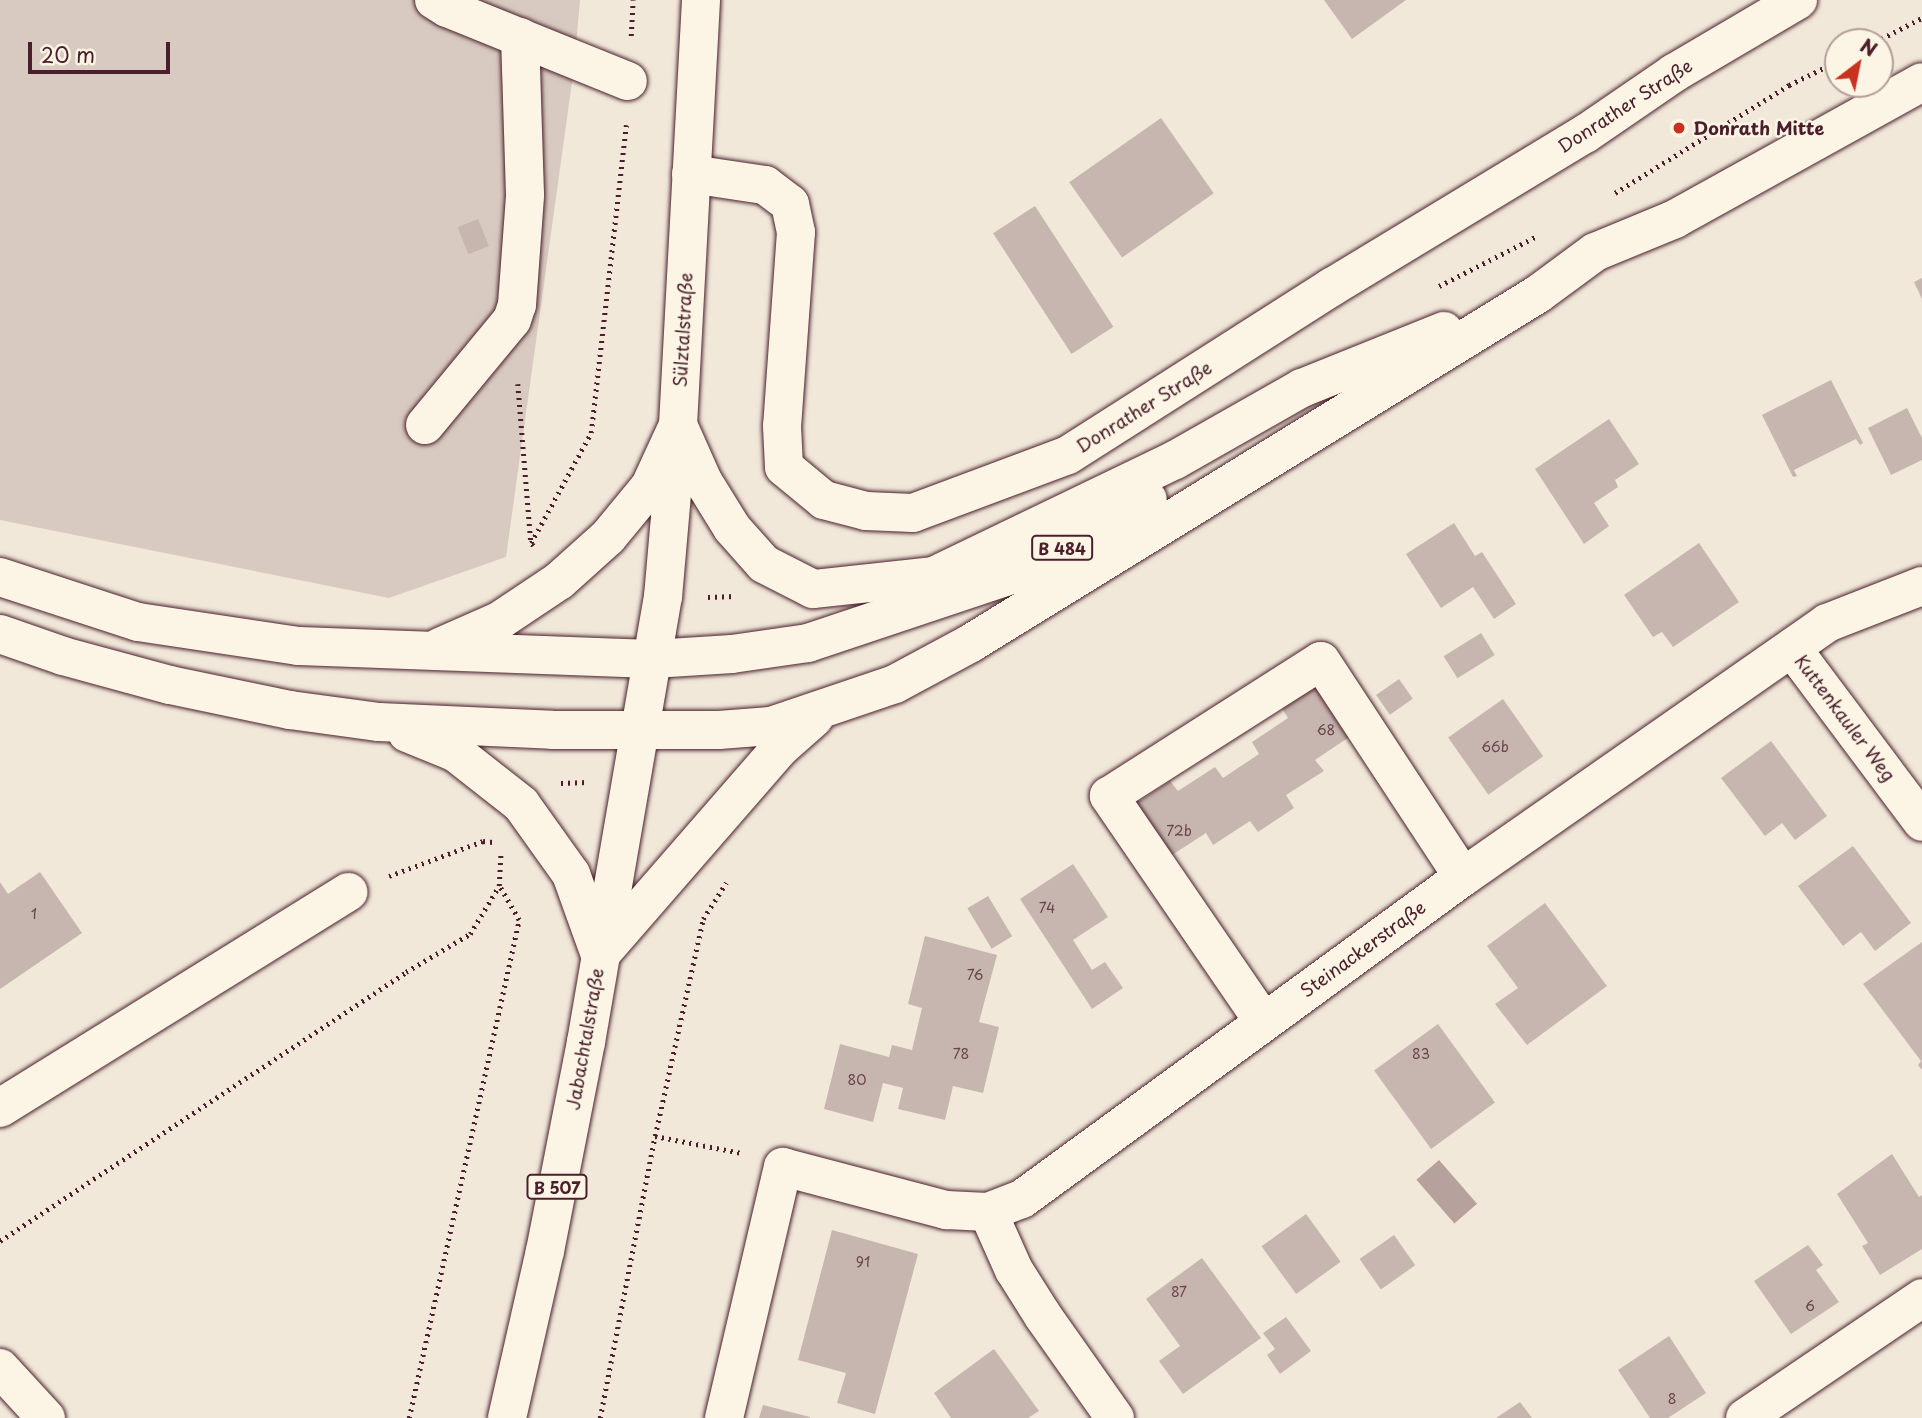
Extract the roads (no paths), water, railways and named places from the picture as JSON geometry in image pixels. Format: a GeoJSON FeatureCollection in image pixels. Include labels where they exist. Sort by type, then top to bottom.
{"type":"FeatureCollection","features":[{"type":"Feature","properties":{"kind":"main road"},"geometry":{"type":"LineString","coordinates":[[434,0],[628,81]]}},
{"type":"Feature","properties":{"kind":"main road","name":"Sülztalstraße"},"geometry":{"type":"LineString","coordinates":[[653,659],[664,582],[678,425],[701,0]]}},
{"type":"Feature","properties":{"kind":"main road","name":"Donrather Straße"},"geometry":{"type":"LineString","coordinates":[[691,174],[765,184],[790,204],[796,232],[782,426],[783,467],[824,500],[866,511],[913,513],[1068,455],[1332,287],[1585,134],[1674,73],[1798,0]]}},
{"type":"Feature","properties":{"kind":"main road"},"geometry":{"type":"LineString","coordinates":[[425,425],[512,320],[517,305],[525,195],[520,37]]}},
{"type":"Feature","properties":{"kind":"main road","name":"B 484"},"geometry":{"type":"LineString","coordinates":[[641,730],[719,730],[771,726],[821,712],[895,684],[971,643],[1538,295],[1595,253],[1675,219],[1922,82]]}},
{"type":"Feature","properties":{"kind":"main road","name":"B 484"},"geometry":{"type":"LineString","coordinates":[[653,659],[732,654],[808,643],[1020,572],[1432,336],[1538,295]]}},
{"type":"Feature","properties":{"kind":"main road"},"geometry":{"type":"LineString","coordinates":[[678,425],[703,481],[732,528],[764,564],[813,589],[934,576],[1175,460],[1302,388],[1432,336]]}},
{"type":"Feature","properties":{"kind":"main road"},"geometry":{"type":"LineString","coordinates":[[432,650],[499,621],[559,581],[608,537],[650,486],[678,425]]}},
{"type":"Feature","properties":{"kind":"main road"},"geometry":{"type":"LineString","coordinates":[[0,576],[138,622],[298,646],[653,659]]}},
{"type":"Feature","properties":{"kind":"main road","name":"Steinackerstraße"},"geometry":{"type":"LineString","coordinates":[[724,1418],[783,1167],[946,1210],[988,1212],[1022,1199],[1463,877],[1827,623],[1922,586]]}},
{"type":"Feature","properties":{"kind":"main road"},"geometry":{"type":"LineString","coordinates":[[0,634],[63,656],[170,685],[290,710],[379,722],[552,730],[641,730]]}},
{"type":"Feature","properties":{"kind":"main road","name":"Kuttenkauler Weg"},"geometry":{"type":"LineString","coordinates":[[1792,648],[1922,822]]}},
{"type":"Feature","properties":{"kind":"main road","name":"Jabachtalstraße"},"geometry":{"type":"LineString","coordinates":[[508,1418],[545,1251],[653,659]]}},
{"type":"Feature","properties":{"kind":"main road"},"geometry":{"type":"LineString","coordinates":[[1263,1021],[1109,796],[1321,661],[1463,877]]}},
{"type":"Feature","properties":{"kind":"main road"},"geometry":{"type":"LineString","coordinates":[[379,722],[456,753],[521,804],[571,874],[600,955],[779,749],[821,712]]}},
{"type":"Feature","properties":{"kind":"main road"},"geometry":{"type":"LineString","coordinates":[[0,1108],[348,892]]}},
{"type":"Feature","properties":{"kind":"main road"},"geometry":{"type":"LineString","coordinates":[[988,1212],[1014,1270],[1042,1316],[1115,1418]]}},
{"type":"Feature","properties":{"kind":"main road"},"geometry":{"type":"LineString","coordinates":[[1745,1418],[1922,1298]]}},
{"type":"Feature","properties":{"kind":"main road"},"geometry":{"type":"LineString","coordinates":[[0,1368],[46,1418]]}},
{"type":"Feature","properties":{"kind":"place","name":"Donrath Mitte"},"geometry":{"type":"Point","coordinates":[1679,128]}}]}
